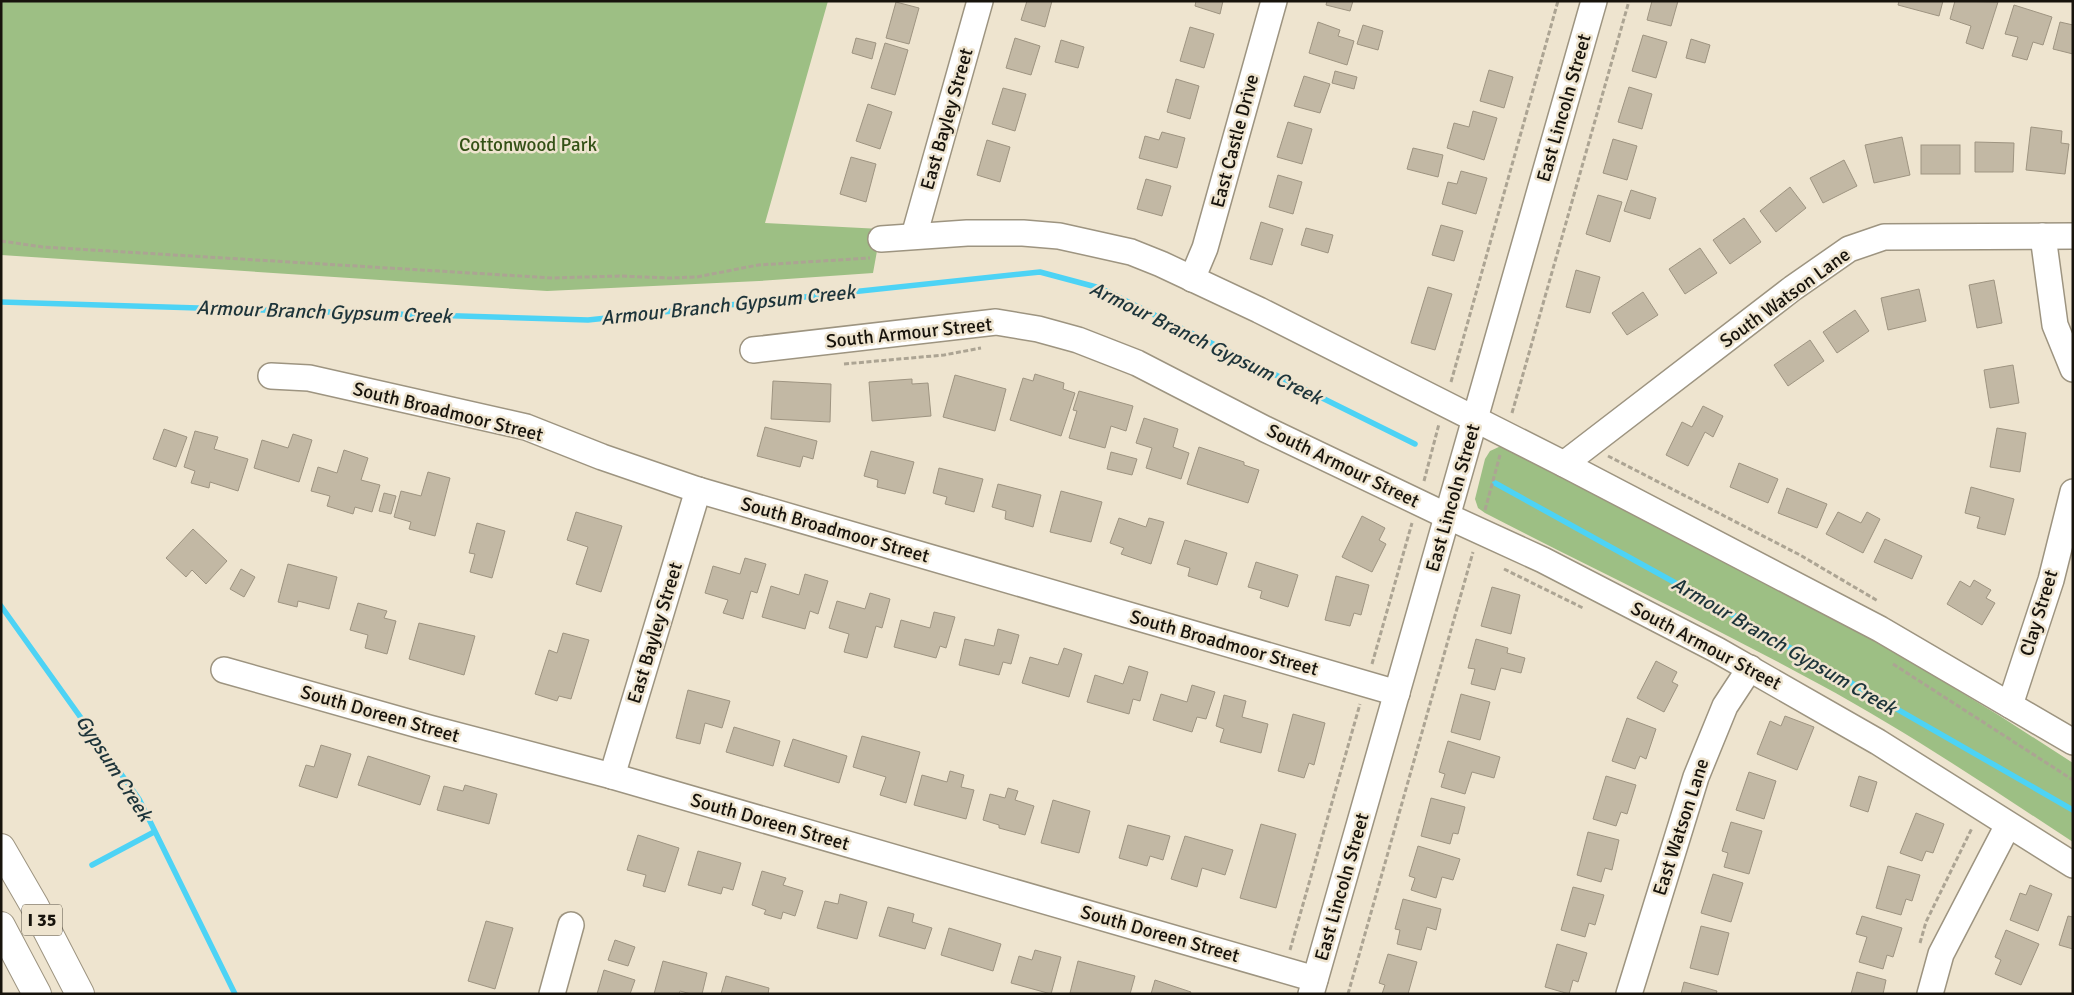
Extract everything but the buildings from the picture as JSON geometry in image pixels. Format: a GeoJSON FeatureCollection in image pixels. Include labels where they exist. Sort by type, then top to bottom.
{"type":"FeatureCollection","features":[{"type":"Feature","properties":{"kind":"highway","name":"I 35"},"geometry":{"type":"LineString","coordinates":[[1,848],[34,905],[80,994]]}},
{"type":"Feature","properties":{"kind":"highway","name":"I 35"},"geometry":{"type":"LineString","coordinates":[[1,926],[37,994]]}},
{"type":"Feature","properties":{"kind":"street","name":"East Bayley Street"},"geometry":{"type":"LineString","coordinates":[[914,236],[980,1]]}},
{"type":"Feature","properties":{"kind":"street","name":"East Castle Drive"},"geometry":{"type":"LineString","coordinates":[[1192,278],[1206,248],[1274,1]]}},
{"type":"Feature","properties":{"kind":"street","name":"East Lincoln Street"},"geometry":{"type":"LineString","coordinates":[[1313,986],[1594,1]]}},
{"type":"Feature","properties":{"kind":"street"},"geometry":{"type":"LineString","coordinates":[[881,239],[967,233],[1023,233],[1059,236],[1098,243],[1131,252],[1192,278],[1564,464],[1880,629],[2073,742]]}},
{"type":"Feature","properties":{"kind":"street"},"geometry":{"type":"LineString","coordinates":[[2043,236],[2055,325],[2073,369]]}},
{"type":"Feature","properties":{"kind":"street","name":"South Watson Lane"},"geometry":{"type":"LineString","coordinates":[[1564,464],[1793,288],[1849,249],[1884,237],[2073,236]]}},
{"type":"Feature","properties":{"kind":"street","name":"South Armour Street"},"geometry":{"type":"LineString","coordinates":[[753,350],[996,322],[1038,329],[1078,340],[1136,363],[1265,428],[1543,560],[1750,668],[1878,742],[2073,865]]}},
{"type":"Feature","properties":{"kind":"street","name":"South Broadmoor Street"},"geometry":{"type":"LineString","coordinates":[[271,376],[309,378],[526,428],[602,457],[698,490],[1398,693]]}},
{"type":"Feature","properties":{"kind":"street","name":"East Bayley Street"},"geometry":{"type":"LineString","coordinates":[[612,776],[698,490]]}},
{"type":"Feature","properties":{"kind":"street","name":"Clay Street"},"geometry":{"type":"LineString","coordinates":[[2010,705],[2051,580],[2073,492]]}},
{"type":"Feature","properties":{"kind":"street","name":"East Watson Lane"},"geometry":{"type":"LineString","coordinates":[[1629,994],[1696,777],[1725,706],[1750,668]]}},
{"type":"Feature","properties":{"kind":"street","name":"South Doreen Street"},"geometry":{"type":"LineString","coordinates":[[224,670],[439,731],[612,776],[1284,970],[1313,986]]}},
{"type":"Feature","properties":{"kind":"street"},"geometry":{"type":"LineString","coordinates":[[1930,994],[1941,954],[2008,825]]}},
{"type":"Feature","properties":{"kind":"street"},"geometry":{"type":"LineString","coordinates":[[552,994],[571,925]]}},
{"type":"Feature","properties":{"kind":"path"},"geometry":{"type":"LineString","coordinates":[[1284,970],[1418,502],[1558,1]]}},
{"type":"Feature","properties":{"kind":"path"},"geometry":{"type":"LineString","coordinates":[[1348,994],[1629,1]]}},
{"type":"Feature","properties":{"kind":"path"},"geometry":{"type":"LineString","coordinates":[[1,241],[43,248],[553,278],[619,276],[670,278],[696,277],[758,265],[877,258],[881,239]]}},
{"type":"Feature","properties":{"kind":"path"},"geometry":{"type":"LineString","coordinates":[[1919,949],[1926,922],[1974,824]]}},
{"type":"Feature","properties":{"kind":"green space","name":"Cottonwood Park"},"geometry":{"type":"Polygon","coordinates":[[[1,1],[828,1],[765,223],[881,229],[873,273],[759,281],[547,291],[1,255],[1,1]]]}},
{"type":"Feature","properties":{"kind":"green space"},"geometry":{"type":"Polygon","coordinates":[[[1501,446],[1515,450],[1842,620],[2000,716],[2073,763],[2073,842],[1947,760],[1819,684],[1485,513],[1478,508],[1475,499],[1485,459],[1490,451],[1501,446]]]}},
{"type":"Feature","properties":{"kind":"waterway","name":"Armour Branch Gypsum Creek"},"geometry":{"type":"LineString","coordinates":[[1,302],[588,320],[1040,272],[1100,288],[1415,444]]}},
{"type":"Feature","properties":{"kind":"waterway","name":"Armour Branch Gypsum Creek"},"geometry":{"type":"LineString","coordinates":[[1495,483],[1719,607],[2073,810]]}},
{"type":"Feature","properties":{"kind":"waterway","name":"Gypsum Creek"},"geometry":{"type":"LineString","coordinates":[[1,606],[139,799],[235,994]]}},
{"type":"Feature","properties":{"kind":"waterway"},"geometry":{"type":"LineString","coordinates":[[92,865],[154,832]]}}]}
